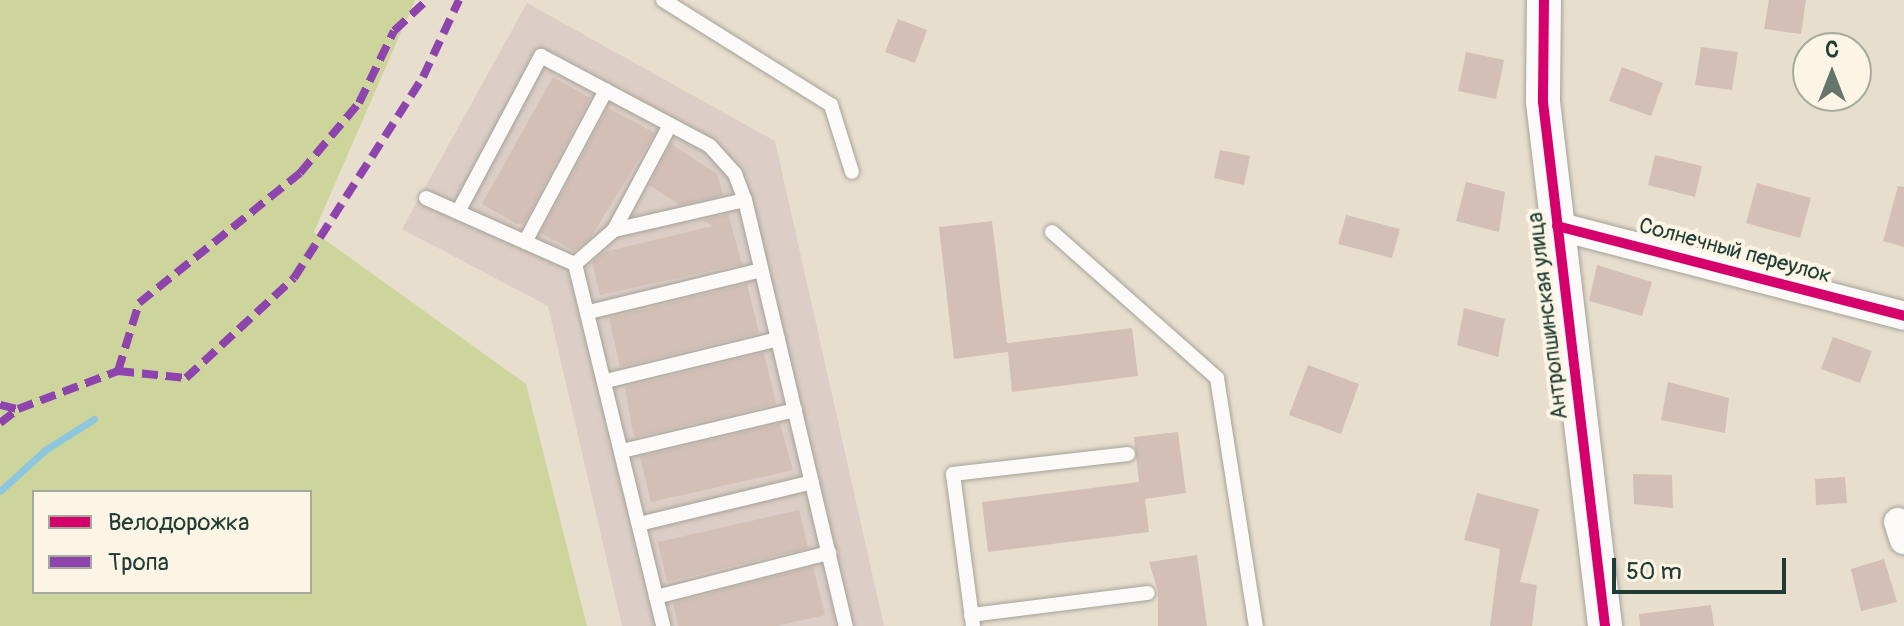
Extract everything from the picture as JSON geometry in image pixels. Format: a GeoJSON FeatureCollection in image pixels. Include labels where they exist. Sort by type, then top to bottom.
{"type":"FeatureCollection","features":[{"type":"Feature","properties":{"kind":"street","name":"Антропшинская улица"},"geometry":{"type":"LineString","coordinates":[[1544,0],[1543,102],[1605,626]]}},
{"type":"Feature","properties":{"kind":"street","name":"Солнечный переулок"},"geometry":{"type":"LineString","coordinates":[[1557,226],[1904,316]]}},
{"type":"Feature","properties":{"kind":"lane"},"geometry":{"type":"LineString","coordinates":[[663,0],[831,105],[852,172]]}},
{"type":"Feature","properties":{"kind":"lane"},"geometry":{"type":"LineString","coordinates":[[458,212],[541,56],[710,146],[735,174],[745,200],[846,626]]}},
{"type":"Feature","properties":{"kind":"lane"},"geometry":{"type":"LineString","coordinates":[[525,242],[606,90]]}},
{"type":"Feature","properties":{"kind":"lane"},"geometry":{"type":"LineString","coordinates":[[575,264],[614,230],[670,125]]}},
{"type":"Feature","properties":{"kind":"lane"},"geometry":{"type":"LineString","coordinates":[[426,198],[575,264],[606,381],[663,626]]}},
{"type":"Feature","properties":{"kind":"lane"},"geometry":{"type":"LineString","coordinates":[[614,230],[745,200]]}},
{"type":"Feature","properties":{"kind":"lane"},"geometry":{"type":"LineString","coordinates":[[1052,232],[1217,378],[1256,626]]}},
{"type":"Feature","properties":{"kind":"lane"},"geometry":{"type":"LineString","coordinates":[[589,312],[761,270]]}},
{"type":"Feature","properties":{"kind":"lane"},"geometry":{"type":"LineString","coordinates":[[606,381],[778,339]]}},
{"type":"Feature","properties":{"kind":"lane"},"geometry":{"type":"LineString","coordinates":[[622,451],[795,410]]}},
{"type":"Feature","properties":{"kind":"lane"},"geometry":{"type":"LineString","coordinates":[[1128,454],[953,474],[972,620],[1148,593]]}},
{"type":"Feature","properties":{"kind":"lane"},"geometry":{"type":"LineString","coordinates":[[639,524],[812,482]]}},
{"type":"Feature","properties":{"kind":"lane"},"geometry":{"type":"LineString","coordinates":[[656,597],[829,553]]}},
{"type":"Feature","properties":{"kind":"shaded area"},"geometry":{"type":"Polygon","coordinates":[[[527,3],[775,141],[884,626],[622,626],[548,306],[402,229],[527,3]]]}},
{"type":"Feature","properties":{"kind":"green space"},"geometry":{"type":"Polygon","coordinates":[[[0,0],[415,0],[314,232],[526,384],[587,626],[0,626],[0,0]]]}},
{"type":"Feature","properties":{"kind":"building"},"geometry":{"type":"Polygon","coordinates":[[[1769,0],[1806,0],[1801,32],[1764,29],[1769,0]]]}},
{"type":"Feature","properties":{"kind":"building"},"geometry":{"type":"Polygon","coordinates":[[[898,19],[927,30],[915,63],[885,52],[898,19]]]}},
{"type":"Feature","properties":{"kind":"building"},"geometry":{"type":"Polygon","coordinates":[[[1701,47],[1738,52],[1732,90],[1695,85],[1701,47]]]}},
{"type":"Feature","properties":{"kind":"building"},"geometry":{"type":"Polygon","coordinates":[[[1466,52],[1504,60],[1496,99],[1458,91],[1466,52]]]}},
{"type":"Feature","properties":{"kind":"building"},"geometry":{"type":"Polygon","coordinates":[[[1622,67],[1663,83],[1651,116],[1609,101],[1622,67]]]}},
{"type":"Feature","properties":{"kind":"building"},"geometry":{"type":"Polygon","coordinates":[[[553,77],[590,98],[524,223],[517,224],[482,204],[553,77]]]}},
{"type":"Feature","properties":{"kind":"building"},"geometry":{"type":"Polygon","coordinates":[[[608,108],[655,133],[591,237],[574,251],[541,233],[608,108]]]}},
{"type":"Feature","properties":{"kind":"building"},"geometry":{"type":"Polygon","coordinates":[[[671,144],[717,174],[723,195],[680,205],[649,185],[671,144]]]}},
{"type":"Feature","properties":{"kind":"building"},"geometry":{"type":"Polygon","coordinates":[[[1220,150],[1250,156],[1244,185],[1214,178],[1220,150]]]}},
{"type":"Feature","properties":{"kind":"building"},"geometry":{"type":"Polygon","coordinates":[[[1655,155],[1702,166],[1695,197],[1648,185],[1655,155]]]}},
{"type":"Feature","properties":{"kind":"building"},"geometry":{"type":"Polygon","coordinates":[[[1466,182],[1505,192],[1499,232],[1456,221],[1466,182]]]}},
{"type":"Feature","properties":{"kind":"building"},"geometry":{"type":"Polygon","coordinates":[[[1757,183],[1811,198],[1800,238],[1746,223],[1757,183]]]}},
{"type":"Feature","properties":{"kind":"building"},"geometry":{"type":"Polygon","coordinates":[[[1898,186],[1904,187],[1904,247],[1883,241],[1898,186]]]}},
{"type":"Feature","properties":{"kind":"building"},"geometry":{"type":"Polygon","coordinates":[[[728,214],[742,264],[600,295],[592,262],[604,252],[713,226],[703,220],[728,214]]]}},
{"type":"Feature","properties":{"kind":"building"},"geometry":{"type":"Polygon","coordinates":[[[1346,215],[1400,229],[1392,258],[1338,244],[1346,215]]]}},
{"type":"Feature","properties":{"kind":"building"},"geometry":{"type":"Polygon","coordinates":[[[992,221],[1007,343],[1132,328],[1138,376],[1012,392],[1008,352],[954,359],[939,227],[992,221]]]}},
{"type":"Feature","properties":{"kind":"building"},"geometry":{"type":"Polygon","coordinates":[[[1597,265],[1652,282],[1642,316],[1589,301],[1597,265]]]}},
{"type":"Feature","properties":{"kind":"building"},"geometry":{"type":"Polygon","coordinates":[[[747,284],[759,333],[620,367],[609,318],[747,284]]]}},
{"type":"Feature","properties":{"kind":"building"},"geometry":{"type":"Polygon","coordinates":[[[1464,308],[1505,319],[1498,357],[1457,345],[1464,308]]]}},
{"type":"Feature","properties":{"kind":"building"},"geometry":{"type":"Polygon","coordinates":[[[1833,337],[1872,351],[1860,383],[1821,369],[1833,337]]]}},
{"type":"Feature","properties":{"kind":"building"},"geometry":{"type":"Polygon","coordinates":[[[764,353],[776,404],[636,437],[633,433],[625,387],[764,353]]]}},
{"type":"Feature","properties":{"kind":"building"},"geometry":{"type":"Polygon","coordinates":[[[1308,365],[1359,384],[1341,434],[1289,415],[1308,365]]]}},
{"type":"Feature","properties":{"kind":"building"},"geometry":{"type":"Polygon","coordinates":[[[1668,382],[1729,398],[1725,433],[1661,420],[1668,382]]]}},
{"type":"Feature","properties":{"kind":"building"},"geometry":{"type":"Polygon","coordinates":[[[780,424],[793,470],[651,502],[640,457],[780,424]]]}},
{"type":"Feature","properties":{"kind":"building"},"geometry":{"type":"Polygon","coordinates":[[[1178,432],[1186,493],[1145,499],[1149,532],[988,552],[982,502],[1139,482],[1134,437],[1178,432]]]}},
{"type":"Feature","properties":{"kind":"building"},"geometry":{"type":"Polygon","coordinates":[[[1633,474],[1672,475],[1673,508],[1634,504],[1633,474]]]}},
{"type":"Feature","properties":{"kind":"building"},"geometry":{"type":"Polygon","coordinates":[[[1845,477],[1847,503],[1816,505],[1815,479],[1845,477]]]}},
{"type":"Feature","properties":{"kind":"building"},"geometry":{"type":"Polygon","coordinates":[[[1477,493],[1539,509],[1520,582],[1537,585],[1532,626],[1490,626],[1500,549],[1464,540],[1477,493]]]}},
{"type":"Feature","properties":{"kind":"building"},"geometry":{"type":"Polygon","coordinates":[[[799,510],[808,548],[667,582],[658,542],[799,510]]]}},
{"type":"Feature","properties":{"kind":"building"},"geometry":{"type":"Polygon","coordinates":[[[1197,555],[1207,626],[1158,626],[1158,591],[1149,562],[1197,555]]]}},
{"type":"Feature","properties":{"kind":"building"},"geometry":{"type":"Polygon","coordinates":[[[1884,559],[1897,602],[1861,611],[1851,569],[1884,559]]]}},
{"type":"Feature","properties":{"kind":"building"},"geometry":{"type":"Polygon","coordinates":[[[813,567],[825,615],[776,626],[678,626],[673,603],[813,567]]]}},
{"type":"Feature","properties":{"kind":"building"},"geometry":{"type":"Polygon","coordinates":[[[1711,605],[1714,626],[1640,626],[1639,614],[1711,605]]]}},
{"type":"Feature","properties":{"kind":"waterway"},"geometry":{"type":"LineString","coordinates":[[0,491],[45,450],[94,419]]}},
{"type":"Feature","properties":{"kind":"marked path"},"geometry":{"type":"LineString","coordinates":[[118,371],[139,303],[300,173],[359,103],[394,31],[427,0]]}},
{"type":"Feature","properties":{"kind":"marked path"},"geometry":{"type":"LineString","coordinates":[[0,405],[18,409],[118,371],[186,378],[294,278],[423,77],[459,0]]}},
{"type":"Feature","properties":{"kind":"marked path"},"geometry":{"type":"LineString","coordinates":[[0,423],[18,409]]}},
{"type":"Feature","properties":{"kind":"cycle path"},"geometry":{"type":"LineString","coordinates":[[1544,0],[1543,102],[1605,626]]}},
{"type":"Feature","properties":{"kind":"cycle path"},"geometry":{"type":"LineString","coordinates":[[1557,226],[1904,316]]}}]}
